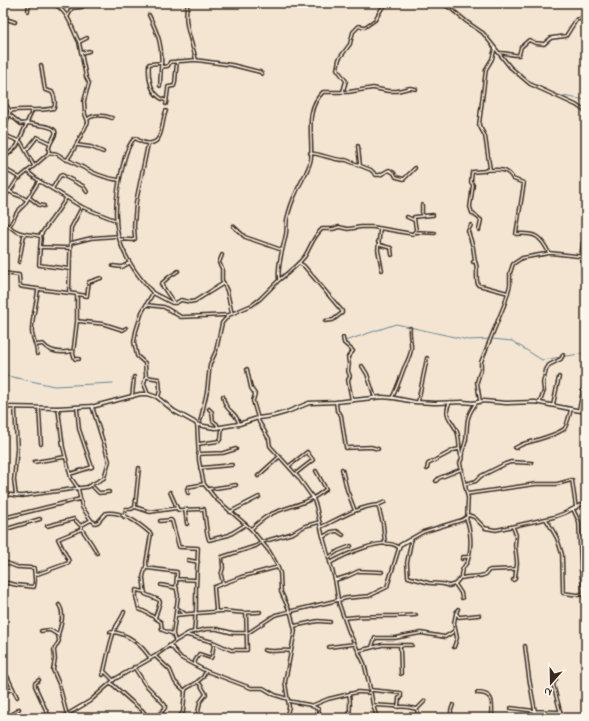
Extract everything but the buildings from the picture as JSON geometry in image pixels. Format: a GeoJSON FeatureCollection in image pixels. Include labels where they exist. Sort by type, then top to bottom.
{"type":"FeatureCollection","features":[{"type":"Feature","properties":{"kind":"street"},"geometry":{"type":"LineString","coordinates":[[28,11],[29,3]]}},
{"type":"Feature","properties":{"kind":"street"},"geometry":{"type":"LineString","coordinates":[[53,3],[60,7],[68,16],[79,42],[88,83],[84,101],[85,114],[88,119]]}},
{"type":"Feature","properties":{"kind":"street"},"geometry":{"type":"LineString","coordinates":[[188,3],[186,13],[188,33],[196,60]]}},
{"type":"Feature","properties":{"kind":"street"},"geometry":{"type":"LineString","coordinates":[[343,92],[346,81],[338,70],[338,59],[350,44],[353,32],[359,26],[365,26],[375,20],[382,8],[388,3]]}},
{"type":"Feature","properties":{"kind":"street"},"geometry":{"type":"LineString","coordinates":[[442,3],[483,33],[515,72],[530,84],[576,105],[586,112]]}},
{"type":"Feature","properties":{"kind":"street"},"geometry":{"type":"LineString","coordinates":[[68,16],[72,8],[82,7]]}},
{"type":"Feature","properties":{"kind":"street"},"geometry":{"type":"LineString","coordinates":[[149,15],[159,35],[161,46],[162,63],[160,86]]}},
{"type":"Feature","properties":{"kind":"street"},"geometry":{"type":"LineString","coordinates":[[499,53],[505,52],[515,56],[519,55],[521,47],[529,40],[535,43],[544,44],[551,38],[566,36],[576,20],[586,17]]}},
{"type":"Feature","properties":{"kind":"street"},"geometry":{"type":"LineString","coordinates":[[3,18],[15,22]]}},
{"type":"Feature","properties":{"kind":"street"},"geometry":{"type":"LineString","coordinates":[[79,42],[87,38]]}},
{"type":"Feature","properties":{"kind":"street"},"geometry":{"type":"LineString","coordinates":[[490,169],[485,136],[479,125],[486,69],[496,48]]}},
{"type":"Feature","properties":{"kind":"street"},"geometry":{"type":"LineString","coordinates":[[81,52],[89,51]]}},
{"type":"Feature","properties":{"kind":"street"},"geometry":{"type":"LineString","coordinates":[[161,67],[168,66],[170,62],[196,60],[232,66],[260,72],[262,74]]}},
{"type":"Feature","properties":{"kind":"street"},"geometry":{"type":"LineString","coordinates":[[166,104],[168,87],[174,86],[175,83],[177,61]]}},
{"type":"Feature","properties":{"kind":"street"},"geometry":{"type":"LineString","coordinates":[[162,63],[149,64],[150,86],[156,95],[167,101]]}},
{"type":"Feature","properties":{"kind":"street"},"geometry":{"type":"LineString","coordinates":[[10,111],[32,111],[54,108],[55,99],[52,92],[46,90],[41,65]]}},
{"type":"Feature","properties":{"kind":"street"},"geometry":{"type":"LineString","coordinates":[[279,280],[278,275],[286,234],[287,220],[295,193],[307,170],[310,159],[312,147],[310,140],[311,120],[314,102],[323,92],[336,93],[374,88],[388,91],[397,91],[410,88],[416,89]]}},
{"type":"Feature","properties":{"kind":"street"},"geometry":{"type":"LineString","coordinates":[[3,100],[10,111],[3,132],[9,137],[18,141],[26,151],[34,166]]}},
{"type":"Feature","properties":{"kind":"street"},"geometry":{"type":"LineString","coordinates":[[3,159],[16,146],[32,111]]}},
{"type":"Feature","properties":{"kind":"street"},"geometry":{"type":"LineString","coordinates":[[166,111],[159,138],[155,142],[148,144],[137,138],[133,140],[127,154],[119,180],[115,208],[118,238],[130,262],[153,293],[174,303],[181,300],[190,302],[195,301],[224,282]]}},
{"type":"Feature","properties":{"kind":"street"},"geometry":{"type":"LineString","coordinates":[[9,115],[21,124],[27,122],[53,128],[55,133],[54,138],[50,143],[48,150],[49,153]]}},
{"type":"Feature","properties":{"kind":"street"},"geometry":{"type":"LineString","coordinates":[[67,160],[77,145],[90,116],[100,115],[112,118]]}},
{"type":"Feature","properties":{"kind":"street"},"geometry":{"type":"LineString","coordinates":[[26,151],[37,137],[50,143]]}},
{"type":"Feature","properties":{"kind":"street"},"geometry":{"type":"LineString","coordinates":[[70,244],[91,238],[135,239],[134,226],[136,202],[148,144]]}},
{"type":"Feature","properties":{"kind":"street"},"geometry":{"type":"LineString","coordinates":[[77,145],[91,147],[103,152]]}},
{"type":"Feature","properties":{"kind":"street"},"geometry":{"type":"LineString","coordinates":[[358,146],[360,165]]}},
{"type":"Feature","properties":{"kind":"street"},"geometry":{"type":"LineString","coordinates":[[3,198],[20,178],[49,153],[58,153],[65,159],[98,175],[119,180]]}},
{"type":"Feature","properties":{"kind":"street"},"geometry":{"type":"LineString","coordinates":[[310,153],[360,165],[371,170],[376,175],[380,175],[389,170],[394,173],[396,177],[404,179],[416,168]]}},
{"type":"Feature","properties":{"kind":"street"},"geometry":{"type":"LineString","coordinates":[[3,168],[20,178]]}},
{"type":"Feature","properties":{"kind":"street"},"geometry":{"type":"LineString","coordinates":[[479,230],[481,220],[472,213],[470,207],[473,185],[471,182],[471,174],[472,172],[490,169],[505,170],[511,175],[512,179],[524,183],[516,234],[530,234],[542,239],[550,254]]}},
{"type":"Feature","properties":{"kind":"street"},"geometry":{"type":"LineString","coordinates":[[28,172],[39,181],[82,207],[115,220]]}},
{"type":"Feature","properties":{"kind":"street"},"geometry":{"type":"LineString","coordinates":[[52,189],[62,175],[83,186],[87,192]]}},
{"type":"Feature","properties":{"kind":"street"},"geometry":{"type":"LineString","coordinates":[[9,226],[39,181]]}},
{"type":"Feature","properties":{"kind":"street"},"geometry":{"type":"LineString","coordinates":[[9,191],[27,200]]}},
{"type":"Feature","properties":{"kind":"street"},"geometry":{"type":"LineString","coordinates":[[29,197],[38,205],[44,206]]}},
{"type":"Feature","properties":{"kind":"street"},"geometry":{"type":"LineString","coordinates":[[66,198],[60,209],[40,236],[39,265],[70,269]]}},
{"type":"Feature","properties":{"kind":"street"},"geometry":{"type":"LineString","coordinates":[[422,205],[422,216]]}},
{"type":"Feature","properties":{"kind":"street"},"geometry":{"type":"LineString","coordinates":[[69,293],[71,228],[82,207]]}},
{"type":"Feature","properties":{"kind":"street"},"geometry":{"type":"LineString","coordinates":[[415,232],[415,216],[433,215]]}},
{"type":"Feature","properties":{"kind":"street"},"geometry":{"type":"LineString","coordinates":[[407,217],[414,220]]}},
{"type":"Feature","properties":{"kind":"street"},"geometry":{"type":"LineString","coordinates":[[3,224],[24,235],[40,236]]}},
{"type":"Feature","properties":{"kind":"street"},"geometry":{"type":"LineString","coordinates":[[471,225],[468,232],[473,247],[474,262],[478,267],[476,276],[478,285],[508,293]]}},
{"type":"Feature","properties":{"kind":"street"},"geometry":{"type":"LineString","coordinates":[[233,226],[245,236],[282,250]]}},
{"type":"Feature","properties":{"kind":"street"},"geometry":{"type":"LineString","coordinates":[[147,305],[164,308],[182,317],[232,314],[255,303],[299,263],[312,240],[322,229],[333,229],[339,227],[348,229],[373,227],[410,234],[415,232],[435,232]]}},
{"type":"Feature","properties":{"kind":"street"},"geometry":{"type":"LineString","coordinates":[[380,229],[378,250],[382,270]]}},
{"type":"Feature","properties":{"kind":"street"},"geometry":{"type":"LineString","coordinates":[[19,262],[24,235]]}},
{"type":"Feature","properties":{"kind":"street"},"geometry":{"type":"LineString","coordinates":[[583,276],[583,242],[586,240]]}},
{"type":"Feature","properties":{"kind":"street"},"geometry":{"type":"LineString","coordinates":[[378,241],[379,244],[391,248],[392,255]]}},
{"type":"Feature","properties":{"kind":"street"},"geometry":{"type":"LineString","coordinates":[[40,247],[70,248]]}},
{"type":"Feature","properties":{"kind":"street"},"geometry":{"type":"LineString","coordinates":[[480,401],[477,382],[481,369],[481,362],[491,340],[508,293],[510,273],[513,264],[522,258],[550,254],[584,257]]}},
{"type":"Feature","properties":{"kind":"street"},"geometry":{"type":"LineString","coordinates":[[222,255],[219,263],[222,268],[224,282],[228,291],[232,314]]}},
{"type":"Feature","properties":{"kind":"street"},"geometry":{"type":"LineString","coordinates":[[113,266],[124,267],[130,262]]}},
{"type":"Feature","properties":{"kind":"street"},"geometry":{"type":"LineString","coordinates":[[299,263],[307,270],[342,311],[342,314],[333,320],[325,321]]}},
{"type":"Feature","properties":{"kind":"street"},"geometry":{"type":"LineString","coordinates":[[174,303],[161,284],[169,276],[178,271]]}},
{"type":"Feature","properties":{"kind":"street"},"geometry":{"type":"LineString","coordinates":[[3,273],[19,276],[20,286],[87,296],[89,282],[101,278]]}},
{"type":"Feature","properties":{"kind":"street"},"geometry":{"type":"LineString","coordinates":[[37,354],[32,333],[32,326],[38,289]]}},
{"type":"Feature","properties":{"kind":"street"},"geometry":{"type":"LineString","coordinates":[[148,394],[144,384],[146,376],[145,363],[137,356],[134,342],[141,315],[153,293]]}},
{"type":"Feature","properties":{"kind":"street"},"geometry":{"type":"LineString","coordinates":[[76,294],[77,321],[73,351],[75,359],[79,359]]}},
{"type":"Feature","properties":{"kind":"street"},"geometry":{"type":"LineString","coordinates":[[229,315],[222,323],[216,351],[210,362],[207,391],[201,418],[198,424],[198,454],[200,468],[204,484],[208,490],[230,512],[251,529],[274,558],[278,567],[280,573],[281,592],[294,626],[295,636],[285,682],[288,700],[287,717],[292,718]]}},
{"type":"Feature","properties":{"kind":"street"},"geometry":{"type":"LineString","coordinates":[[77,321],[104,324],[123,330],[126,328]]}},
{"type":"Feature","properties":{"kind":"street"},"geometry":{"type":"LineString","coordinates":[[392,398],[409,360],[411,347],[409,340],[410,328]]}},
{"type":"Feature","properties":{"kind":"street"},"geometry":{"type":"LineString","coordinates":[[343,338],[344,343],[353,351],[348,357],[348,371],[350,376],[348,380],[352,401]]}},
{"type":"Feature","properties":{"kind":"street"},"geometry":{"type":"LineString","coordinates":[[36,345],[42,344],[48,349],[62,353],[73,351]]}},
{"type":"Feature","properties":{"kind":"street"},"geometry":{"type":"LineString","coordinates":[[540,402],[544,391],[543,383],[546,370],[549,365],[561,359],[563,355]]}},
{"type":"Feature","properties":{"kind":"street"},"geometry":{"type":"LineString","coordinates":[[418,402],[427,358]]}},
{"type":"Feature","properties":{"kind":"street"},"geometry":{"type":"LineString","coordinates":[[362,366],[367,374],[375,398]]}},
{"type":"Feature","properties":{"kind":"street"},"geometry":{"type":"LineString","coordinates":[[247,369],[251,388],[255,394],[253,401],[264,433],[269,439],[272,448],[289,466],[313,498],[335,580],[338,600],[354,644],[364,663],[371,692],[372,705],[378,718]]}},
{"type":"Feature","properties":{"kind":"street"},"geometry":{"type":"LineString","coordinates":[[579,410],[586,375]]}},
{"type":"Feature","properties":{"kind":"street"},"geometry":{"type":"LineString","coordinates":[[146,376],[159,379],[160,384],[158,398]]}},
{"type":"Feature","properties":{"kind":"street"},"geometry":{"type":"LineString","coordinates":[[132,397],[134,377]]}},
{"type":"Feature","properties":{"kind":"street"},"geometry":{"type":"LineString","coordinates":[[553,405],[560,377]]}},
{"type":"Feature","properties":{"kind":"street"},"geometry":{"type":"LineString","coordinates":[[3,408],[58,408],[92,406],[148,394],[158,398],[174,411],[198,424],[218,428],[287,412],[308,403],[352,401],[375,398],[392,398],[418,402],[540,402],[586,412]]}},
{"type":"Feature","properties":{"kind":"street"},"geometry":{"type":"LineString","coordinates":[[223,396],[227,408],[237,416],[239,424]]}},
{"type":"Feature","properties":{"kind":"street"},"geometry":{"type":"LineString","coordinates":[[336,402],[337,411],[341,415],[346,448],[371,447],[378,449]]}},
{"type":"Feature","properties":{"kind":"street"},"geometry":{"type":"LineString","coordinates":[[450,402],[448,406],[448,416],[458,432],[459,449],[462,456]]}},
{"type":"Feature","properties":{"kind":"street"},"geometry":{"type":"LineString","coordinates":[[471,403],[473,407]]}},
{"type":"Feature","properties":{"kind":"street"},"geometry":{"type":"LineString","coordinates":[[61,718],[90,701],[111,683],[134,667],[155,656],[175,640],[186,635],[203,629],[215,629],[228,633],[251,632],[272,616],[347,598],[369,596],[387,587],[398,547],[423,532],[466,518],[468,515],[466,484],[460,463],[463,447],[466,442],[467,418],[476,403]]}},
{"type":"Feature","properties":{"kind":"street"},"geometry":{"type":"LineString","coordinates":[[3,495],[16,496],[92,486],[105,475],[109,462],[92,406]]}},
{"type":"Feature","properties":{"kind":"street"},"geometry":{"type":"LineString","coordinates":[[70,474],[92,467],[81,434],[77,407]]}},
{"type":"Feature","properties":{"kind":"street"},"geometry":{"type":"LineString","coordinates":[[15,408],[17,448],[14,480],[16,496]]}},
{"type":"Feature","properties":{"kind":"street"},"geometry":{"type":"LineString","coordinates":[[40,408],[41,444]]}},
{"type":"Feature","properties":{"kind":"street"},"geometry":{"type":"LineString","coordinates":[[58,408],[58,419],[65,457],[70,474],[78,488],[82,507],[91,520],[95,523],[98,522],[108,513],[124,517],[151,534],[143,577],[145,592]]}},
{"type":"Feature","properties":{"kind":"street"},"geometry":{"type":"LineString","coordinates":[[209,409],[212,412],[213,421],[217,424],[218,428]]}},
{"type":"Feature","properties":{"kind":"street"},"geometry":{"type":"LineString","coordinates":[[515,448],[565,429],[571,409]]}},
{"type":"Feature","properties":{"kind":"street"},"geometry":{"type":"LineString","coordinates":[[198,444],[219,441],[221,438],[222,427]]}},
{"type":"Feature","properties":{"kind":"street"},"geometry":{"type":"LineString","coordinates":[[198,454],[223,453],[236,449]]}},
{"type":"Feature","properties":{"kind":"street"},"geometry":{"type":"LineString","coordinates":[[427,469],[428,464],[454,450],[459,449]]}},
{"type":"Feature","properties":{"kind":"street"},"geometry":{"type":"LineString","coordinates":[[289,466],[307,452],[313,460],[295,474]]}},
{"type":"Feature","properties":{"kind":"street"},"geometry":{"type":"LineString","coordinates":[[258,476],[279,456]]}},
{"type":"Feature","properties":{"kind":"street"},"geometry":{"type":"LineString","coordinates":[[34,462],[65,457]]}},
{"type":"Feature","properties":{"kind":"street"},"geometry":{"type":"LineString","coordinates":[[466,484],[476,481],[481,476],[505,464],[512,462],[532,463]]}},
{"type":"Feature","properties":{"kind":"street"},"geometry":{"type":"LineString","coordinates":[[200,468],[232,465]]}},
{"type":"Feature","properties":{"kind":"street"},"geometry":{"type":"LineString","coordinates":[[135,507],[139,468]]}},
{"type":"Feature","properties":{"kind":"street"},"geometry":{"type":"LineString","coordinates":[[342,469],[347,490],[355,511]]}},
{"type":"Feature","properties":{"kind":"street"},"geometry":{"type":"LineString","coordinates":[[436,480],[462,469]]}},
{"type":"Feature","properties":{"kind":"street"},"geometry":{"type":"LineString","coordinates":[[251,529],[264,518],[313,498],[326,489],[316,471]]}},
{"type":"Feature","properties":{"kind":"street"},"geometry":{"type":"LineString","coordinates":[[467,494],[536,484],[557,484],[572,480],[576,508]]}},
{"type":"Feature","properties":{"kind":"street"},"geometry":{"type":"LineString","coordinates":[[188,492],[188,487],[204,484]]}},
{"type":"Feature","properties":{"kind":"street"},"geometry":{"type":"LineString","coordinates":[[208,490],[212,488],[236,485]]}},
{"type":"Feature","properties":{"kind":"street"},"geometry":{"type":"LineString","coordinates":[[92,486],[99,494],[109,492]]}},
{"type":"Feature","properties":{"kind":"street"},"geometry":{"type":"LineString","coordinates":[[170,492],[179,511],[204,509],[209,540],[229,535],[245,524]]}},
{"type":"Feature","properties":{"kind":"street"},"geometry":{"type":"LineString","coordinates":[[230,512],[259,496]]}},
{"type":"Feature","properties":{"kind":"street"},"geometry":{"type":"LineString","coordinates":[[3,518],[80,499]]}},
{"type":"Feature","properties":{"kind":"street"},"geometry":{"type":"LineString","coordinates":[[321,527],[365,507],[378,505],[385,502]]}},
{"type":"Feature","properties":{"kind":"street"},"geometry":{"type":"LineString","coordinates":[[468,515],[474,517],[483,526],[491,530],[499,530],[563,514],[580,505],[586,504]]}},
{"type":"Feature","properties":{"kind":"street"},"geometry":{"type":"LineString","coordinates":[[378,505],[383,524],[385,544]]}},
{"type":"Feature","properties":{"kind":"street"},"geometry":{"type":"LineString","coordinates":[[124,517],[126,509],[132,510],[135,507],[150,512],[177,508]]}},
{"type":"Feature","properties":{"kind":"street"},"geometry":{"type":"LineString","coordinates":[[573,509],[579,522],[581,572],[586,607]]}},
{"type":"Feature","properties":{"kind":"street"},"geometry":{"type":"LineString","coordinates":[[185,510],[187,524]]}},
{"type":"Feature","properties":{"kind":"street"},"geometry":{"type":"LineString","coordinates":[[409,540],[411,542],[406,566],[408,577],[429,583],[450,586],[455,584],[461,576],[462,568],[468,562],[471,539],[466,518]]}},
{"type":"Feature","properties":{"kind":"street"},"geometry":{"type":"LineString","coordinates":[[3,530],[40,519]]}},
{"type":"Feature","properties":{"kind":"street"},"geometry":{"type":"LineString","coordinates":[[47,526],[74,519],[97,553]]}},
{"type":"Feature","properties":{"kind":"street"},"geometry":{"type":"LineString","coordinates":[[546,519],[557,538],[562,554],[563,593],[578,595],[584,593]]}},
{"type":"Feature","properties":{"kind":"street"},"geometry":{"type":"LineString","coordinates":[[35,575],[68,563],[69,561],[58,539],[81,528],[91,520]]}},
{"type":"Feature","properties":{"kind":"street"},"geometry":{"type":"LineString","coordinates":[[160,521],[170,520],[172,522],[179,547],[198,548],[194,632]]}},
{"type":"Feature","properties":{"kind":"street"},"geometry":{"type":"LineString","coordinates":[[223,583],[220,575],[223,570],[222,557],[253,547],[262,542],[292,533],[309,524],[320,522]]}},
{"type":"Feature","properties":{"kind":"street"},"geometry":{"type":"LineString","coordinates":[[513,527],[516,535],[515,545],[517,563],[515,569],[515,579],[513,580]]}},
{"type":"Feature","properties":{"kind":"street"},"geometry":{"type":"LineString","coordinates":[[323,537],[331,532],[337,531],[343,535]]}},
{"type":"Feature","properties":{"kind":"street"},"geometry":{"type":"LineString","coordinates":[[580,538],[586,540]]}},
{"type":"Feature","properties":{"kind":"street"},"geometry":{"type":"LineString","coordinates":[[330,563],[361,550],[385,544],[395,545],[398,547]]}},
{"type":"Feature","properties":{"kind":"street"},"geometry":{"type":"LineString","coordinates":[[328,557],[351,546]]}},
{"type":"Feature","properties":{"kind":"street"},"geometry":{"type":"LineString","coordinates":[[462,559],[463,557],[469,557]]}},
{"type":"Feature","properties":{"kind":"street"},"geometry":{"type":"LineString","coordinates":[[188,560],[198,562]]}},
{"type":"Feature","properties":{"kind":"street"},"geometry":{"type":"LineString","coordinates":[[3,582],[34,586],[34,568],[17,567],[7,563]]}},
{"type":"Feature","properties":{"kind":"street"},"geometry":{"type":"LineString","coordinates":[[146,566],[150,569],[177,572],[178,596],[173,634],[175,640]]}},
{"type":"Feature","properties":{"kind":"street"},"geometry":{"type":"LineString","coordinates":[[216,611],[214,587],[241,577],[278,567]]}},
{"type":"Feature","properties":{"kind":"street"},"geometry":{"type":"LineString","coordinates":[[461,576],[462,578],[470,575],[483,576],[490,570],[515,569]]}},
{"type":"Feature","properties":{"kind":"street"},"geometry":{"type":"LineString","coordinates":[[335,580],[359,571],[382,572]]}},
{"type":"Feature","properties":{"kind":"street"},"geometry":{"type":"LineString","coordinates":[[177,579],[196,580]]}},
{"type":"Feature","properties":{"kind":"street"},"geometry":{"type":"LineString","coordinates":[[455,584],[461,593],[462,598]]}},
{"type":"Feature","properties":{"kind":"street"},"geometry":{"type":"LineString","coordinates":[[161,585],[177,588]]}},
{"type":"Feature","properties":{"kind":"street"},"geometry":{"type":"LineString","coordinates":[[155,618],[160,602],[145,594],[145,592],[136,590],[139,609],[155,618],[161,624],[162,630],[173,634]]}},
{"type":"Feature","properties":{"kind":"street"},"geometry":{"type":"LineString","coordinates":[[59,605],[61,608],[62,619],[55,649],[53,670],[60,684],[65,717]]}},
{"type":"Feature","properties":{"kind":"street"},"geometry":{"type":"LineString","coordinates":[[176,608],[184,614]]}},
{"type":"Feature","properties":{"kind":"street"},"geometry":{"type":"LineString","coordinates":[[454,647],[457,638],[454,623],[458,609]]}},
{"type":"Feature","properties":{"kind":"street"},"geometry":{"type":"LineString","coordinates":[[176,615],[216,611],[246,613],[260,612]]}},
{"type":"Feature","properties":{"kind":"street"},"geometry":{"type":"LineString","coordinates":[[104,675],[107,654],[116,626],[123,618],[124,612]]}},
{"type":"Feature","properties":{"kind":"street"},"geometry":{"type":"LineString","coordinates":[[186,635],[214,643],[231,650],[247,650],[246,613]]}},
{"type":"Feature","properties":{"kind":"street"},"geometry":{"type":"LineString","coordinates":[[456,613],[459,617],[479,615]]}},
{"type":"Feature","properties":{"kind":"street"},"geometry":{"type":"LineString","coordinates":[[344,618],[363,616],[380,617],[416,615]]}},
{"type":"Feature","properties":{"kind":"street"},"geometry":{"type":"LineString","coordinates":[[294,626],[318,621],[330,622]]}},
{"type":"Feature","properties":{"kind":"street"},"geometry":{"type":"LineString","coordinates":[[372,647],[375,638],[395,638],[421,633],[445,637],[455,629]]}},
{"type":"Feature","properties":{"kind":"street"},"geometry":{"type":"LineString","coordinates":[[41,631],[50,630],[58,635]]}},
{"type":"Feature","properties":{"kind":"street"},"geometry":{"type":"LineString","coordinates":[[110,632],[122,634],[135,642],[147,653],[150,658]]}},
{"type":"Feature","properties":{"kind":"street"},"geometry":{"type":"LineString","coordinates":[[196,665],[195,661],[199,654],[211,658],[214,643]]}},
{"type":"Feature","properties":{"kind":"street"},"geometry":{"type":"LineString","coordinates":[[329,648],[354,644]]}},
{"type":"Feature","properties":{"kind":"street"},"geometry":{"type":"LineString","coordinates":[[170,645],[181,658],[206,671],[251,688],[263,688],[275,696],[304,703],[320,710],[321,717]]}},
{"type":"Feature","properties":{"kind":"street"},"geometry":{"type":"LineString","coordinates":[[358,651],[382,645],[412,645]]}},
{"type":"Feature","properties":{"kind":"street"},"geometry":{"type":"LineString","coordinates":[[400,646],[401,674]]}},
{"type":"Feature","properties":{"kind":"street"},"geometry":{"type":"LineString","coordinates":[[525,646],[535,711],[534,718]]}},
{"type":"Feature","properties":{"kind":"street"},"geometry":{"type":"LineString","coordinates":[[264,650],[270,651],[282,649],[291,651]]}},
{"type":"Feature","properties":{"kind":"street"},"geometry":{"type":"LineString","coordinates":[[155,656],[170,670],[175,682],[185,691]]}},
{"type":"Feature","properties":{"kind":"street"},"geometry":{"type":"LineString","coordinates":[[134,667],[145,684],[165,705],[166,708],[157,718]]}},
{"type":"Feature","properties":{"kind":"street"},"geometry":{"type":"LineString","coordinates":[[104,671],[114,681]]}},
{"type":"Feature","properties":{"kind":"street"},"geometry":{"type":"LineString","coordinates":[[179,718],[183,712],[186,688],[195,684],[204,677],[206,671]]}},
{"type":"Feature","properties":{"kind":"street"},"geometry":{"type":"LineString","coordinates":[[7,676],[17,697]]}},
{"type":"Feature","properties":{"kind":"street"},"geometry":{"type":"LineString","coordinates":[[556,679],[553,684],[562,718]]}},
{"type":"Feature","properties":{"kind":"street"},"geometry":{"type":"LineString","coordinates":[[40,680],[35,684],[35,686],[50,718]]}},
{"type":"Feature","properties":{"kind":"street"},"geometry":{"type":"LineString","coordinates":[[197,682],[206,694],[200,702],[197,718]]}},
{"type":"Feature","properties":{"kind":"street"},"geometry":{"type":"LineString","coordinates":[[111,683],[150,718]]}},
{"type":"Feature","properties":{"kind":"street"},"geometry":{"type":"LineString","coordinates":[[3,693],[12,689]]}},
{"type":"Feature","properties":{"kind":"street"},"geometry":{"type":"LineString","coordinates":[[311,706],[328,699],[349,694],[371,692],[401,693],[398,707]]}},
{"type":"Feature","properties":{"kind":"street"},"geometry":{"type":"LineString","coordinates":[[477,693],[490,696],[493,705],[492,718]]}},
{"type":"Feature","properties":{"kind":"street"},"geometry":{"type":"LineString","coordinates":[[349,694],[351,701],[349,707],[349,718]]}},
{"type":"Feature","properties":{"kind":"street"},"geometry":{"type":"LineString","coordinates":[[417,709],[425,701]]}},
{"type":"Feature","properties":{"kind":"street"},"geometry":{"type":"LineString","coordinates":[[372,705],[417,709]]}},
{"type":"Feature","properties":{"kind":"street"},"geometry":{"type":"LineString","coordinates":[[451,718],[451,710],[453,705]]}},
{"type":"Feature","properties":{"kind":"street"},"geometry":{"type":"LineString","coordinates":[[511,708],[561,712]]}},
{"type":"Feature","properties":{"kind":"street"},"geometry":{"type":"LineString","coordinates":[[8,718],[19,709]]}},
{"type":"Feature","properties":{"kind":"street"},"geometry":{"type":"LineString","coordinates":[[417,709],[418,718]]}},
{"type":"Feature","properties":{"kind":"street"},"geometry":{"type":"LineString","coordinates":[[143,718],[147,716]]}},
{"type":"Feature","properties":{"kind":"waterway"},"geometry":{"type":"LineString","coordinates":[[556,95],[586,100]]}},
{"type":"Feature","properties":{"kind":"waterway"},"geometry":{"type":"LineString","coordinates":[[345,341],[396,324],[468,340],[492,339],[512,341],[542,360],[586,353]]}},
{"type":"Feature","properties":{"kind":"waterway"},"geometry":{"type":"LineString","coordinates":[[3,375],[54,386],[113,383]]}}]}
